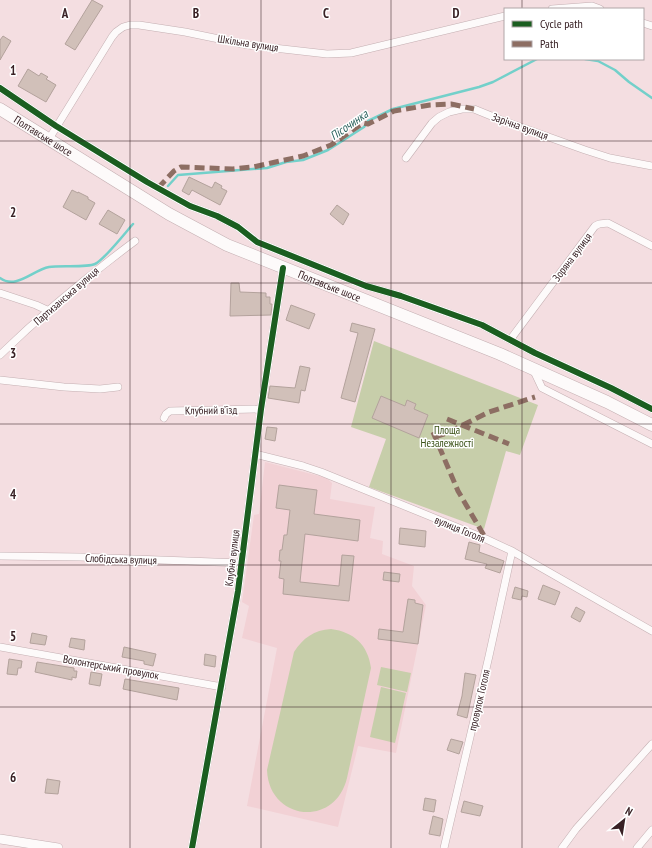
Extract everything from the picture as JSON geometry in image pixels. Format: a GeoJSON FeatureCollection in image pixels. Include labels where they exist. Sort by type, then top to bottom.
{"type":"FeatureCollection","features":[{"type":"Feature","properties":{"kind":"highway","name":"Полтавське шосе"},"geometry":{"type":"LineString","coordinates":[[0,109],[169,214],[227,245],[500,354],[607,402],[652,425]]}},
{"type":"Feature","properties":{"kind":"street"},"geometry":{"type":"LineString","coordinates":[[558,8],[591,3]]}},
{"type":"Feature","properties":{"kind":"street","name":"Шкільна вулиця"},"geometry":{"type":"LineString","coordinates":[[49,139],[112,37],[119,30],[130,25],[139,24],[185,32],[248,46],[327,54],[343,54],[504,16]]}},
{"type":"Feature","properties":{"kind":"street"},"geometry":{"type":"LineString","coordinates":[[0,88],[56,126],[176,199],[217,216],[238,227],[257,242],[366,286],[401,296],[482,324],[535,353],[611,388],[652,409]]}},
{"type":"Feature","properties":{"kind":"street","name":"Зарічна вулиця"},"geometry":{"type":"LineString","coordinates":[[406,158],[432,123],[439,117],[449,112],[462,109],[474,109],[585,150],[610,158],[652,166]]}},
{"type":"Feature","properties":{"kind":"street","name":"Зоряна вулиця"},"geometry":{"type":"LineString","coordinates":[[510,340],[595,226],[608,223],[652,246]]}},
{"type":"Feature","properties":{"kind":"street","name":"Партизанська вулиця"},"geometry":{"type":"LineString","coordinates":[[0,355],[85,279],[135,241]]}},
{"type":"Feature","properties":{"kind":"street","name":"Клубна вулиця"},"geometry":{"type":"LineString","coordinates":[[192,848],[238,591],[261,409],[283,268]]}},
{"type":"Feature","properties":{"kind":"street"},"geometry":{"type":"LineString","coordinates":[[0,294],[36,305],[48,311]]}},
{"type":"Feature","properties":{"kind":"street"},"geometry":{"type":"LineString","coordinates":[[533,369],[542,388],[652,444]]}},
{"type":"Feature","properties":{"kind":"street"},"geometry":{"type":"LineString","coordinates":[[0,380],[64,387],[100,389],[118,387]]}},
{"type":"Feature","properties":{"kind":"street","name":"Клубний в’їзд"},"geometry":{"type":"LineString","coordinates":[[164,418],[170,411],[261,409]]}},
{"type":"Feature","properties":{"kind":"street","name":"вулиця Гоголя"},"geometry":{"type":"LineString","coordinates":[[255,454],[303,466],[320,472],[486,539],[512,552],[652,631]]}},
{"type":"Feature","properties":{"kind":"street","name":"провулок Гоголя"},"geometry":{"type":"LineString","coordinates":[[444,848],[512,552]]}},
{"type":"Feature","properties":{"kind":"street","name":"Слобідська вулиця"},"geometry":{"type":"LineString","coordinates":[[0,556],[80,557],[241,563]]}},
{"type":"Feature","properties":{"kind":"street","name":"Волонтерський провулок"},"geometry":{"type":"LineString","coordinates":[[0,647],[222,687]]}},
{"type":"Feature","properties":{"kind":"street"},"geometry":{"type":"LineString","coordinates":[[562,848],[576,829],[652,744]]}},
{"type":"Feature","properties":{"kind":"street"},"geometry":{"type":"LineString","coordinates":[[637,848],[652,830]]}},
{"type":"Feature","properties":{"kind":"street"},"geometry":{"type":"LineString","coordinates":[[0,839],[58,848]]}},
{"type":"Feature","properties":{"kind":"shaded area"},"geometry":{"type":"Polygon","coordinates":[[[265,462],[327,478],[332,483],[330,499],[375,507],[370,538],[383,541],[382,554],[414,566],[412,586],[426,605],[396,753],[358,746],[338,827],[247,806],[277,648],[242,638],[249,606],[242,602],[254,515],[259,514],[265,462]]]}},
{"type":"Feature","properties":{"kind":"green space","name":"Площа Незалежності"},"geometry":{"type":"Polygon","coordinates":[[[374,341],[538,405],[520,455],[506,451],[484,529],[369,487],[386,439],[351,427],[374,341]]]}},
{"type":"Feature","properties":{"kind":"green space"},"geometry":{"type":"Polygon","coordinates":[[[331,629],[347,633],[358,641],[367,653],[371,668],[347,778],[340,794],[330,805],[317,811],[303,812],[290,808],[279,800],[271,787],[267,770],[294,652],[305,639],[314,633],[331,629]]]}},
{"type":"Feature","properties":{"kind":"green space"},"geometry":{"type":"Polygon","coordinates":[[[381,667],[411,673],[407,692],[377,685],[381,667]]]}},
{"type":"Feature","properties":{"kind":"green space"},"geometry":{"type":"Polygon","coordinates":[[[381,687],[406,693],[395,743],[370,737],[381,687]]]}},
{"type":"Feature","properties":{"kind":"building"},"geometry":{"type":"Polygon","coordinates":[[[92,0],[103,6],[75,50],[65,44],[92,0]]]}},
{"type":"Feature","properties":{"kind":"building"},"geometry":{"type":"Polygon","coordinates":[[[3,36],[11,41],[0,60],[0,40],[3,36]]]}},
{"type":"Feature","properties":{"kind":"building"},"geometry":{"type":"Polygon","coordinates":[[[28,69],[39,76],[41,73],[48,77],[46,79],[56,85],[46,102],[18,86],[28,69]]]}},
{"type":"Feature","properties":{"kind":"building"},"geometry":{"type":"Polygon","coordinates":[[[189,177],[212,188],[215,182],[222,186],[221,188],[227,191],[220,205],[192,190],[189,195],[182,191],[189,177]]]}},
{"type":"Feature","properties":{"kind":"building"},"geometry":{"type":"Polygon","coordinates":[[[72,190],[88,197],[88,199],[95,203],[86,220],[63,207],[72,190]]]}},
{"type":"Feature","properties":{"kind":"building"},"geometry":{"type":"Polygon","coordinates":[[[337,205],[349,214],[343,225],[330,214],[337,205]]]}},
{"type":"Feature","properties":{"kind":"building"},"geometry":{"type":"Polygon","coordinates":[[[108,210],[125,220],[117,234],[99,224],[108,210]]]}},
{"type":"Feature","properties":{"kind":"building"},"geometry":{"type":"Polygon","coordinates":[[[231,283],[239,283],[240,292],[266,293],[266,297],[270,297],[270,304],[272,304],[271,315],[230,316],[231,283]]]}},
{"type":"Feature","properties":{"kind":"building"},"geometry":{"type":"Polygon","coordinates":[[[291,305],[315,314],[309,329],[286,320],[291,305]]]}},
{"type":"Feature","properties":{"kind":"building"},"geometry":{"type":"Polygon","coordinates":[[[352,323],[375,329],[355,402],[341,398],[358,333],[350,331],[352,323]]]}},
{"type":"Feature","properties":{"kind":"building"},"geometry":{"type":"Polygon","coordinates":[[[300,366],[310,368],[305,391],[301,390],[299,403],[268,398],[270,386],[295,388],[300,366]]]}},
{"type":"Feature","properties":{"kind":"building"},"geometry":{"type":"Polygon","coordinates":[[[381,396],[405,406],[407,400],[416,404],[414,409],[428,415],[419,438],[372,418],[381,396]]]}},
{"type":"Feature","properties":{"kind":"building"},"geometry":{"type":"Polygon","coordinates":[[[267,427],[277,428],[275,441],[265,439],[267,427]]]}},
{"type":"Feature","properties":{"kind":"building"},"geometry":{"type":"Polygon","coordinates":[[[279,485],[317,490],[314,514],[360,520],[358,541],[305,534],[300,582],[339,586],[342,555],[354,556],[349,601],[283,594],[284,579],[279,578],[281,561],[279,561],[284,535],[287,535],[290,510],[276,508],[279,485]]]}},
{"type":"Feature","properties":{"kind":"building"},"geometry":{"type":"Polygon","coordinates":[[[400,528],[426,531],[425,547],[399,544],[400,528]]]}},
{"type":"Feature","properties":{"kind":"building"},"geometry":{"type":"Polygon","coordinates":[[[469,542],[480,545],[479,552],[504,561],[500,573],[485,568],[487,564],[465,559],[469,542]]]}},
{"type":"Feature","properties":{"kind":"building"},"geometry":{"type":"Polygon","coordinates":[[[384,572],[400,574],[399,582],[383,580],[384,572]]]}},
{"type":"Feature","properties":{"kind":"building"},"geometry":{"type":"Polygon","coordinates":[[[543,585],[560,592],[555,605],[538,599],[543,585]]]}},
{"type":"Feature","properties":{"kind":"building"},"geometry":{"type":"Polygon","coordinates":[[[515,587],[528,591],[527,597],[522,596],[521,600],[512,598],[515,587]]]}},
{"type":"Feature","properties":{"kind":"building"},"geometry":{"type":"Polygon","coordinates":[[[408,599],[415,600],[415,603],[423,605],[418,644],[378,639],[379,629],[403,632],[408,599]]]}},
{"type":"Feature","properties":{"kind":"building"},"geometry":{"type":"Polygon","coordinates":[[[576,607],[585,612],[580,622],[571,617],[576,607]]]}},
{"type":"Feature","properties":{"kind":"building"},"geometry":{"type":"Polygon","coordinates":[[[32,633],[47,636],[45,645],[30,643],[32,633]]]}},
{"type":"Feature","properties":{"kind":"building"},"geometry":{"type":"Polygon","coordinates":[[[71,638],[85,640],[84,650],[69,647],[71,638]]]}},
{"type":"Feature","properties":{"kind":"building"},"geometry":{"type":"Polygon","coordinates":[[[124,647],[156,654],[153,666],[144,664],[144,661],[122,657],[124,647]]]}},
{"type":"Feature","properties":{"kind":"building"},"geometry":{"type":"Polygon","coordinates":[[[205,654],[216,656],[215,667],[204,665],[205,654]]]}},
{"type":"Feature","properties":{"kind":"building"},"geometry":{"type":"Polygon","coordinates":[[[9,659],[22,661],[21,668],[18,668],[17,675],[7,674],[9,659]]]}},
{"type":"Feature","properties":{"kind":"building"},"geometry":{"type":"Polygon","coordinates":[[[37,662],[74,668],[74,671],[77,671],[76,678],[72,677],[72,680],[35,672],[37,662]]]}},
{"type":"Feature","properties":{"kind":"building"},"geometry":{"type":"Polygon","coordinates":[[[91,672],[102,674],[100,686],[89,684],[91,672]]]}},
{"type":"Feature","properties":{"kind":"building"},"geometry":{"type":"Polygon","coordinates":[[[465,673],[476,675],[467,718],[457,715],[462,696],[465,673]]]}},
{"type":"Feature","properties":{"kind":"building"},"geometry":{"type":"Polygon","coordinates":[[[125,679],[179,688],[177,700],[123,689],[125,679]]]}},
{"type":"Feature","properties":{"kind":"building"},"geometry":{"type":"Polygon","coordinates":[[[451,739],[463,742],[459,754],[447,750],[451,739]]]}},
{"type":"Feature","properties":{"kind":"building"},"geometry":{"type":"Polygon","coordinates":[[[47,779],[60,781],[58,794],[45,793],[47,779]]]}},
{"type":"Feature","properties":{"kind":"building"},"geometry":{"type":"Polygon","coordinates":[[[425,798],[436,800],[434,812],[423,810],[425,798]]]}},
{"type":"Feature","properties":{"kind":"building"},"geometry":{"type":"Polygon","coordinates":[[[464,801],[483,806],[480,816],[461,812],[464,801]]]}},
{"type":"Feature","properties":{"kind":"building"},"geometry":{"type":"Polygon","coordinates":[[[433,816],[443,819],[440,836],[429,834],[433,816]]]}},
{"type":"Feature","properties":{"kind":"waterway","name":"Пісочинка"},"geometry":{"type":"LineString","coordinates":[[168,186],[178,175],[267,168],[286,162],[303,160],[328,150],[364,127],[368,121],[393,109],[479,87],[493,82],[535,60]]}},
{"type":"Feature","properties":{"kind":"waterway","name":"Пісочинка"},"geometry":{"type":"LineString","coordinates":[[592,60],[598,61],[615,70],[652,98]]}},
{"type":"Feature","properties":{"kind":"waterway","name":"Пісочинка"},"geometry":{"type":"LineString","coordinates":[[0,278],[12,282],[18,281],[49,267],[86,266],[95,264],[109,252],[133,224]]}},
{"type":"Feature","properties":{"kind":"marked path"},"geometry":{"type":"LineString","coordinates":[[158,188],[174,171],[181,167],[233,169],[253,167],[303,156],[331,145],[363,123],[368,124],[394,111],[430,105],[451,104],[474,109]]}},
{"type":"Feature","properties":{"kind":"marked path"},"geometry":{"type":"LineString","coordinates":[[435,437],[447,433],[489,412],[535,397]]}},
{"type":"Feature","properties":{"kind":"marked path"},"geometry":{"type":"LineString","coordinates":[[447,419],[509,444]]}},
{"type":"Feature","properties":{"kind":"marked path"},"geometry":{"type":"LineString","coordinates":[[433,432],[458,491],[486,539]]}},
{"type":"Feature","properties":{"kind":"cycle path"},"geometry":{"type":"LineString","coordinates":[[0,88],[56,126],[147,182],[190,206],[217,216],[238,227],[257,242],[366,286],[401,296],[482,325],[535,353],[611,388],[652,409]]}},
{"type":"Feature","properties":{"kind":"cycle path"},"geometry":{"type":"LineString","coordinates":[[192,848],[238,591],[261,409],[283,268]]}}]}
